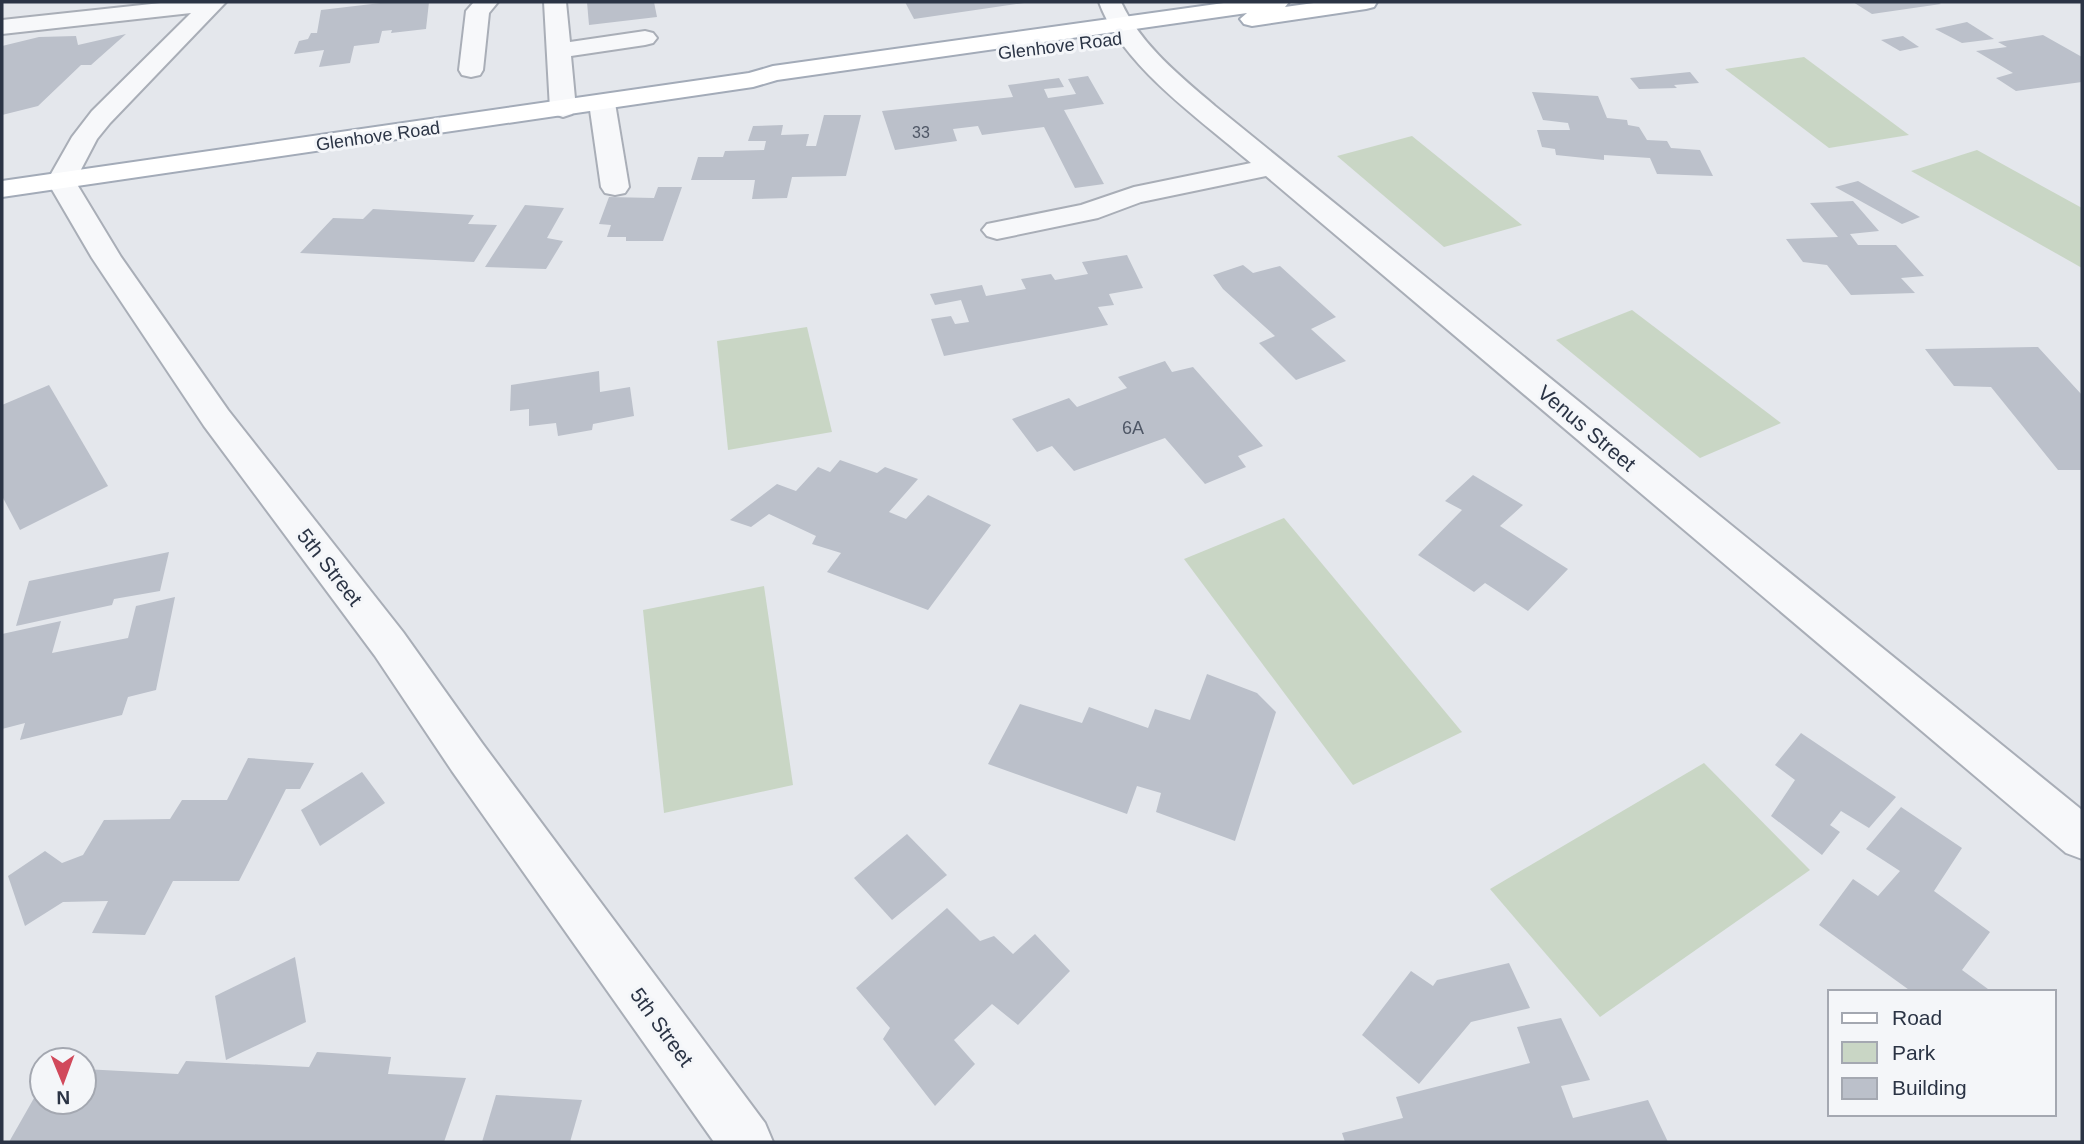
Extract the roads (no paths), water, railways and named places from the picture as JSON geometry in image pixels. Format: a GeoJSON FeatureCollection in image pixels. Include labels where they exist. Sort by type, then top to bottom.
{"type":"FeatureCollection","features":[{"type":"Feature","properties":{"kind":"main road","name":"Glenhove Road"},"geometry":{"type":"LineString","coordinates":[[2,189],[563,109],[753,80],[773,73],[1119,21],[1278,2]]}},
{"type":"Feature","properties":{"kind":"main road","name":"Glenhove Road"},"geometry":{"type":"LineString","coordinates":[[1119,21],[1366,2]]}},
{"type":"Feature","properties":{"kind":"street"},"geometry":{"type":"LineString","coordinates":[[471,70],[478,11],[487,2]]}},
{"type":"Feature","properties":{"kind":"street"},"geometry":{"type":"LineString","coordinates":[[555,2],[563,109]]}},
{"type":"Feature","properties":{"kind":"street"},"geometry":{"type":"LineString","coordinates":[[2,27],[214,3]]}},
{"type":"Feature","properties":{"kind":"street"},"geometry":{"type":"LineString","coordinates":[[61,181],[85,136],[101,117],[214,3]]}},
{"type":"Feature","properties":{"kind":"street","name":"Venus Street"},"geometry":{"type":"LineString","coordinates":[[1119,21],[1141,52],[1272,167],[2082,838]]}},
{"type":"Feature","properties":{"kind":"street"},"geometry":{"type":"LineString","coordinates":[[559,51],[645,38]]}},
{"type":"Feature","properties":{"kind":"street"},"geometry":{"type":"LineString","coordinates":[[602,103],[615,187]]}},
{"type":"Feature","properties":{"kind":"street"},"geometry":{"type":"LineString","coordinates":[[997,230],[1088,212],[1135,195],[1272,167]]}},
{"type":"Feature","properties":{"kind":"street","name":"5th Street"},"geometry":{"type":"LineString","coordinates":[[61,181],[107,258],[216,418],[389,643],[467,757],[746,1142]]}}]}
